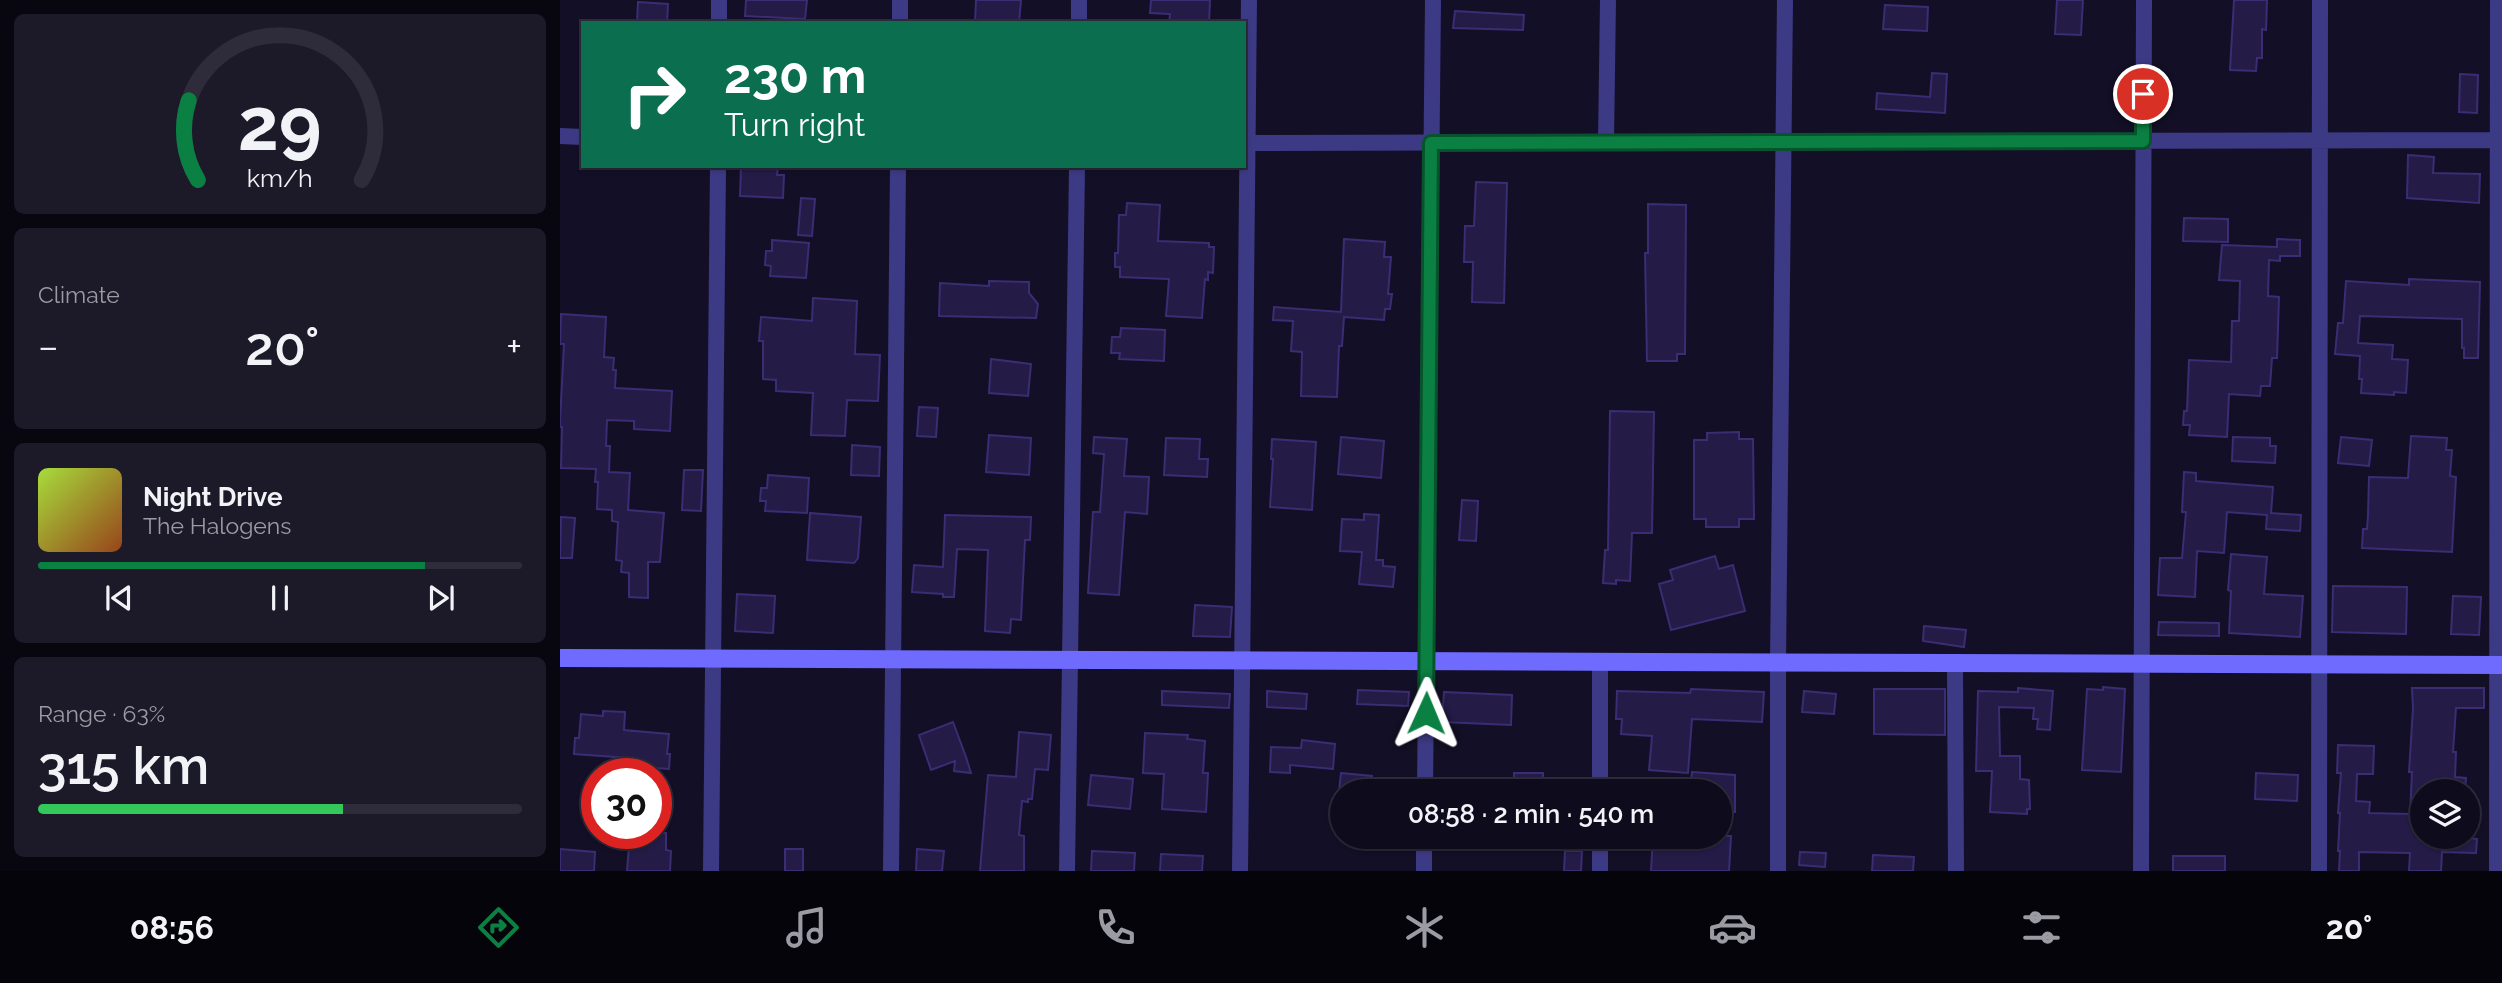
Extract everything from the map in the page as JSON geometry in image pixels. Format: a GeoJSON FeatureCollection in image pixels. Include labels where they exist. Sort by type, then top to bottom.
{"type":"FeatureCollection","features":[{"type":"Feature","properties":{"kind":"main road"},"geometry":{"type":"LineString","coordinates":[[560,658],[2500,666]]}},
{"type":"Feature","properties":{"kind":"street"},"geometry":{"type":"LineString","coordinates":[[719,0],[719,21]]}},
{"type":"Feature","properties":{"kind":"street"},"geometry":{"type":"LineString","coordinates":[[900,0],[900,21]]}},
{"type":"Feature","properties":{"kind":"street"},"geometry":{"type":"LineString","coordinates":[[1079,0],[1079,21]]}},
{"type":"Feature","properties":{"kind":"street"},"geometry":{"type":"LineString","coordinates":[[1249,0],[1246,143],[2500,140]]}},
{"type":"Feature","properties":{"kind":"street"},"geometry":{"type":"LineString","coordinates":[[1425,779],[1433,0]]}},
{"type":"Feature","properties":{"kind":"street"},"geometry":{"type":"LineString","coordinates":[[1606,142],[1608,0]]}},
{"type":"Feature","properties":{"kind":"street"},"geometry":{"type":"LineString","coordinates":[[1778,871],[1785,0]]}},
{"type":"Feature","properties":{"kind":"street"},"geometry":{"type":"LineString","coordinates":[[2141,871],[2144,0]]}},
{"type":"Feature","properties":{"kind":"street"},"geometry":{"type":"LineString","coordinates":[[2319,871],[2320,0]]}},
{"type":"Feature","properties":{"kind":"street"},"geometry":{"type":"LineString","coordinates":[[2497,871],[2500,666],[2498,0]]}},
{"type":"Feature","properties":{"kind":"street"},"geometry":{"type":"LineString","coordinates":[[560,136],[581,136]]}},
{"type":"Feature","properties":{"kind":"street"},"geometry":{"type":"LineString","coordinates":[[711,871],[718,168]]}},
{"type":"Feature","properties":{"kind":"street"},"geometry":{"type":"LineString","coordinates":[[891,871],[898,168]]}},
{"type":"Feature","properties":{"kind":"street"},"geometry":{"type":"LineString","coordinates":[[1067,871],[1077,168]]}},
{"type":"Feature","properties":{"kind":"street"},"geometry":{"type":"LineString","coordinates":[[1240,871],[1246,168]]}},
{"type":"Feature","properties":{"kind":"street"},"geometry":{"type":"LineString","coordinates":[[1600,662],[1600,779]]}},
{"type":"Feature","properties":{"kind":"street"},"geometry":{"type":"LineString","coordinates":[[1955,664],[1956,871]]}},
{"type":"Feature","properties":{"kind":"street"},"geometry":{"type":"LineString","coordinates":[[1424,849],[1424,871]]}},
{"type":"Feature","properties":{"kind":"street"},"geometry":{"type":"LineString","coordinates":[[1600,849],[1600,871]]}},
{"type":"Feature","properties":{"kind":"building"},"geometry":{"type":"Polygon","coordinates":[[[746,0],[807,0],[805,19],[745,16],[746,0]]]}},
{"type":"Feature","properties":{"kind":"building"},"geometry":{"type":"Polygon","coordinates":[[[976,0],[1021,0],[1019,21],[975,21],[976,0]]]}},
{"type":"Feature","properties":{"kind":"building"},"geometry":{"type":"Polygon","coordinates":[[[1151,0],[1210,0],[1209,21],[1169,21],[1170,14],[1150,13],[1151,0]]]}},
{"type":"Feature","properties":{"kind":"building"},"geometry":{"type":"Polygon","coordinates":[[[2057,0],[2083,0],[2081,35],[2055,34],[2057,0]]]}},
{"type":"Feature","properties":{"kind":"building"},"geometry":{"type":"Polygon","coordinates":[[[2234,0],[2267,0],[2266,30],[2262,29],[2262,58],[2257,58],[2256,71],[2230,70],[2234,0]]]}},
{"type":"Feature","properties":{"kind":"building"},"geometry":{"type":"Polygon","coordinates":[[[638,2],[668,4],[667,21],[637,21],[638,2]]]}},
{"type":"Feature","properties":{"kind":"building"},"geometry":{"type":"Polygon","coordinates":[[[1885,5],[1928,7],[1927,31],[1883,29],[1885,5]]]}},
{"type":"Feature","properties":{"kind":"building"},"geometry":{"type":"Polygon","coordinates":[[[1455,11],[1524,15],[1523,30],[1453,28],[1455,11]]]}},
{"type":"Feature","properties":{"kind":"building"},"geometry":{"type":"Polygon","coordinates":[[[1932,73],[1947,74],[1945,113],[1876,109],[1877,93],[1930,97],[1932,73]]]}},
{"type":"Feature","properties":{"kind":"building"},"geometry":{"type":"Polygon","coordinates":[[[2460,74],[2478,75],[2477,113],[2459,112],[2460,74]]]}},
{"type":"Feature","properties":{"kind":"building"},"geometry":{"type":"Polygon","coordinates":[[[2408,155],[2434,157],[2433,173],[2480,174],[2479,203],[2407,198],[2408,155]]]}},
{"type":"Feature","properties":{"kind":"building"},"geometry":{"type":"Polygon","coordinates":[[[741,168],[778,168],[777,175],[784,175],[783,198],[740,196],[741,168]]]}},
{"type":"Feature","properties":{"kind":"building"},"geometry":{"type":"Polygon","coordinates":[[[1476,182],[1507,183],[1504,303],[1472,302],[1473,262],[1464,262],[1465,226],[1474,226],[1476,182]]]}},
{"type":"Feature","properties":{"kind":"building"},"geometry":{"type":"Polygon","coordinates":[[[801,198],[815,199],[812,236],[798,235],[801,198]]]}},
{"type":"Feature","properties":{"kind":"building"},"geometry":{"type":"Polygon","coordinates":[[[1127,203],[1160,205],[1158,241],[1209,243],[1209,247],[1214,247],[1213,273],[1208,272],[1208,280],[1205,279],[1202,318],[1166,316],[1169,279],[1120,277],[1120,267],[1115,267],[1115,253],[1118,253],[1119,215],[1126,215],[1127,203]]]}},
{"type":"Feature","properties":{"kind":"building"},"geometry":{"type":"Polygon","coordinates":[[[1648,204],[1686,205],[1685,354],[1677,354],[1677,361],[1647,361],[1645,253],[1648,253],[1648,204]]]}},
{"type":"Feature","properties":{"kind":"building"},"geometry":{"type":"Polygon","coordinates":[[[2184,218],[2228,219],[2228,242],[2183,241],[2184,218]]]}},
{"type":"Feature","properties":{"kind":"building"},"geometry":{"type":"Polygon","coordinates":[[[1344,239],[1385,242],[1384,257],[1391,257],[1388,294],[1392,294],[1390,309],[1385,309],[1384,320],[1344,317],[1342,346],[1339,346],[1337,397],[1301,396],[1302,352],[1291,351],[1293,321],[1273,320],[1274,307],[1341,312],[1344,239]]]}},
{"type":"Feature","properties":{"kind":"building"},"geometry":{"type":"Polygon","coordinates":[[[2277,239],[2300,240],[2300,256],[2280,256],[2280,261],[2269,260],[2268,296],[2279,297],[2277,358],[2272,358],[2270,386],[2261,386],[2260,396],[2229,394],[2227,437],[2189,435],[2190,425],[2183,425],[2184,411],[2187,411],[2189,360],[2231,362],[2232,321],[2239,321],[2240,281],[2219,280],[2222,245],[2277,247],[2277,239]]]}},
{"type":"Feature","properties":{"kind":"building"},"geometry":{"type":"Polygon","coordinates":[[[772,240],[809,243],[806,278],[770,276],[771,266],[765,265],[766,251],[772,251],[772,240]]]}},
{"type":"Feature","properties":{"kind":"building"},"geometry":{"type":"Polygon","coordinates":[[[2409,279],[2480,282],[2478,358],[2464,358],[2462,319],[2360,316],[2358,343],[2393,345],[2392,359],[2408,360],[2406,393],[2361,393],[2360,356],[2335,354],[2338,323],[2343,323],[2346,281],[2409,285],[2409,279]]]}},
{"type":"Feature","properties":{"kind":"building"},"geometry":{"type":"Polygon","coordinates":[[[989,281],[1029,282],[1029,293],[1038,304],[1036,318],[939,316],[940,283],[989,286],[989,281]]]}},
{"type":"Feature","properties":{"kind":"building"},"geometry":{"type":"Polygon","coordinates":[[[813,298],[857,301],[855,354],[880,355],[878,401],[847,400],[845,436],[811,435],[813,393],[776,391],[776,380],[763,379],[763,341],[759,341],[761,317],[812,321],[813,298]]]}},
{"type":"Feature","properties":{"kind":"building"},"geometry":{"type":"Polygon","coordinates":[[[561,314],[606,317],[604,357],[614,358],[615,388],[672,391],[670,431],[634,429],[634,421],[607,420],[609,472],[630,473],[628,510],[664,513],[660,562],[648,562],[648,598],[629,597],[629,573],[621,572],[622,561],[616,560],[618,522],[612,521],[612,510],[597,509],[596,469],[561,468],[560,421],[564,344],[560,344],[561,314]]]}},
{"type":"Feature","properties":{"kind":"building"},"geometry":{"type":"Polygon","coordinates":[[[1121,328],[1165,330],[1164,361],[1119,359],[1120,353],[1111,353],[1112,337],[1120,337],[1121,328]]]}},
{"type":"Feature","properties":{"kind":"building"},"geometry":{"type":"Polygon","coordinates":[[[991,359],[1031,364],[1028,396],[989,393],[991,359]]]}},
{"type":"Feature","properties":{"kind":"building"},"geometry":{"type":"Polygon","coordinates":[[[919,407],[938,408],[936,437],[917,436],[919,407]]]}},
{"type":"Feature","properties":{"kind":"building"},"geometry":{"type":"Polygon","coordinates":[[[1610,411],[1654,412],[1652,533],[1632,533],[1630,581],[1616,580],[1616,584],[1603,583],[1605,550],[1608,550],[1610,411]]]}},
{"type":"Feature","properties":{"kind":"building"},"geometry":{"type":"Polygon","coordinates":[[[1739,432],[1739,439],[1753,439],[1754,519],[1739,519],[1739,527],[1706,527],[1706,519],[1694,519],[1694,440],[1707,440],[1707,433],[1739,432]]]}},
{"type":"Feature","properties":{"kind":"building"},"geometry":{"type":"Polygon","coordinates":[[[989,435],[1031,438],[1029,475],[986,472],[989,435]]]}},
{"type":"Feature","properties":{"kind":"building"},"geometry":{"type":"Polygon","coordinates":[[[2411,436],[2447,438],[2446,450],[2452,450],[2450,476],[2456,477],[2452,552],[2362,548],[2363,529],[2367,529],[2369,477],[2408,478],[2411,436]]]}},
{"type":"Feature","properties":{"kind":"building"},"geometry":{"type":"Polygon","coordinates":[[[1094,437],[1127,439],[1124,476],[1149,477],[1147,514],[1125,512],[1119,595],[1088,593],[1093,512],[1100,512],[1104,454],[1093,453],[1094,437]]]}},
{"type":"Feature","properties":{"kind":"building"},"geometry":{"type":"Polygon","coordinates":[[[1341,437],[1384,441],[1381,478],[1338,474],[1341,437]]]}},
{"type":"Feature","properties":{"kind":"building"},"geometry":{"type":"Polygon","coordinates":[[[2233,437],[2270,438],[2270,446],[2276,446],[2275,463],[2232,461],[2233,437]]]}},
{"type":"Feature","properties":{"kind":"building"},"geometry":{"type":"Polygon","coordinates":[[[2341,437],[2372,440],[2369,466],[2338,463],[2341,437]]]}},
{"type":"Feature","properties":{"kind":"building"},"geometry":{"type":"Polygon","coordinates":[[[1166,438],[1200,439],[1199,459],[1208,459],[1207,477],[1164,475],[1166,438]]]}},
{"type":"Feature","properties":{"kind":"building"},"geometry":{"type":"Polygon","coordinates":[[[1272,439],[1316,442],[1312,510],[1270,507],[1272,439]]]}},
{"type":"Feature","properties":{"kind":"building"},"geometry":{"type":"Polygon","coordinates":[[[852,445],[880,447],[879,476],[851,475],[852,445]]]}},
{"type":"Feature","properties":{"kind":"building"},"geometry":{"type":"Polygon","coordinates":[[[684,470],[703,470],[701,511],[682,510],[684,470]]]}},
{"type":"Feature","properties":{"kind":"building"},"geometry":{"type":"Polygon","coordinates":[[[2184,472],[2196,473],[2196,481],[2273,487],[2271,513],[2301,515],[2300,531],[2266,529],[2267,515],[2227,512],[2224,553],[2197,551],[2195,597],[2158,595],[2160,558],[2182,558],[2186,512],[2182,512],[2184,472]]]}},
{"type":"Feature","properties":{"kind":"building"},"geometry":{"type":"Polygon","coordinates":[[[768,475],[809,478],[807,513],[765,511],[766,501],[760,501],[761,488],[767,488],[768,475]]]}},
{"type":"Feature","properties":{"kind":"building"},"geometry":{"type":"Polygon","coordinates":[[[1462,500],[1478,501],[1476,541],[1459,540],[1462,500]]]}},
{"type":"Feature","properties":{"kind":"building"},"geometry":{"type":"Polygon","coordinates":[[[810,513],[861,517],[858,558],[854,563],[807,560],[810,513]]]}},
{"type":"Feature","properties":{"kind":"building"},"geometry":{"type":"Polygon","coordinates":[[[1364,514],[1379,515],[1376,560],[1383,560],[1383,566],[1395,567],[1393,587],[1359,584],[1362,552],[1340,551],[1342,519],[1364,520],[1364,514]]]}},
{"type":"Feature","properties":{"kind":"building"},"geometry":{"type":"Polygon","coordinates":[[[945,515],[1031,517],[1030,540],[1025,540],[1021,620],[1011,619],[1010,633],[985,631],[988,550],[957,549],[954,597],[912,592],[914,565],[943,567],[945,515]]]}},
{"type":"Feature","properties":{"kind":"building"},"geometry":{"type":"Polygon","coordinates":[[[561,517],[575,518],[572,558],[560,558],[561,517]]]}},
{"type":"Feature","properties":{"kind":"building"},"geometry":{"type":"Polygon","coordinates":[[[2231,554],[2267,557],[2264,594],[2303,596],[2300,637],[2229,633],[2231,554]]]}},
{"type":"Feature","properties":{"kind":"building"},"geometry":{"type":"Polygon","coordinates":[[[1715,556],[1719,569],[1733,565],[1745,611],[1671,630],[1659,584],[1673,580],[1670,570],[1715,556]]]}},
{"type":"Feature","properties":{"kind":"building"},"geometry":{"type":"Polygon","coordinates":[[[2333,586],[2407,587],[2406,634],[2332,632],[2333,586]]]}},
{"type":"Feature","properties":{"kind":"building"},"geometry":{"type":"Polygon","coordinates":[[[737,594],[775,596],[773,633],[735,631],[737,594]]]}},
{"type":"Feature","properties":{"kind":"building"},"geometry":{"type":"Polygon","coordinates":[[[2453,596],[2481,597],[2479,635],[2451,634],[2453,596]]]}},
{"type":"Feature","properties":{"kind":"building"},"geometry":{"type":"Polygon","coordinates":[[[1195,605],[1232,607],[1230,637],[1193,636],[1195,605]]]}},
{"type":"Feature","properties":{"kind":"building"},"geometry":{"type":"Polygon","coordinates":[[[2159,622],[2219,623],[2219,636],[2158,635],[2159,622]]]}},
{"type":"Feature","properties":{"kind":"building"},"geometry":{"type":"Polygon","coordinates":[[[1924,626],[1966,630],[1964,647],[1923,641],[1924,626]]]}},
{"type":"Feature","properties":{"kind":"building"},"geometry":{"type":"Polygon","coordinates":[[[2103,687],[2125,689],[2121,772],[2082,770],[2087,689],[2103,690],[2103,687]]]}},
{"type":"Feature","properties":{"kind":"building"},"geometry":{"type":"Polygon","coordinates":[[[2018,688],[2053,691],[2050,730],[2037,729],[2038,719],[2033,719],[2034,708],[1999,707],[2000,756],[2020,756],[2020,779],[2029,780],[2030,809],[2027,809],[2027,814],[1990,812],[1992,771],[1976,771],[1978,691],[2018,692],[2018,688]]]}},
{"type":"Feature","properties":{"kind":"building"},"geometry":{"type":"Polygon","coordinates":[[[2412,688],[2484,688],[2484,708],[2456,708],[2453,752],[2456,752],[2455,777],[2466,779],[2412,779],[2412,772],[2409,772],[2412,688]]]}},
{"type":"Feature","properties":{"kind":"building"},"geometry":{"type":"Polygon","coordinates":[[[1691,689],[1764,692],[1762,722],[1692,719],[1688,773],[1649,770],[1652,736],[1621,734],[1622,719],[1616,719],[1617,691],[1690,693],[1691,689]]]}},
{"type":"Feature","properties":{"kind":"building"},"geometry":{"type":"Polygon","coordinates":[[[1874,689],[1945,689],[1945,735],[1874,734],[1874,689]]]}},
{"type":"Feature","properties":{"kind":"building"},"geometry":{"type":"Polygon","coordinates":[[[1358,690],[1409,692],[1408,706],[1357,704],[1358,690]]]}},
{"type":"Feature","properties":{"kind":"building"},"geometry":{"type":"Polygon","coordinates":[[[1162,691],[1230,694],[1229,708],[1162,705],[1162,691]]]}},
{"type":"Feature","properties":{"kind":"building"},"geometry":{"type":"Polygon","coordinates":[[[1267,691],[1307,694],[1306,709],[1267,707],[1267,691]]]}},
{"type":"Feature","properties":{"kind":"building"},"geometry":{"type":"Polygon","coordinates":[[[1804,691],[1836,694],[1834,714],[1802,712],[1804,691]]]}},
{"type":"Feature","properties":{"kind":"building"},"geometry":{"type":"Polygon","coordinates":[[[1444,692],[1512,695],[1511,725],[1442,722],[1444,692]]]}},
{"type":"Feature","properties":{"kind":"building"},"geometry":{"type":"Polygon","coordinates":[[[603,711],[625,712],[624,730],[669,734],[667,754],[670,754],[670,758],[574,754],[575,738],[579,738],[581,714],[603,716],[603,711]]]}},
{"type":"Feature","properties":{"kind":"building"},"geometry":{"type":"Polygon","coordinates":[[[953,722],[971,773],[954,771],[955,761],[931,770],[919,735],[953,722]]]}},
{"type":"Feature","properties":{"kind":"building"},"geometry":{"type":"Polygon","coordinates":[[[1019,732],[1051,735],[1048,770],[1035,769],[1032,799],[1028,799],[1028,802],[1022,801],[1019,835],[1024,836],[1024,871],[980,871],[988,775],[1016,777],[1019,732]]]}},
{"type":"Feature","properties":{"kind":"building"},"geometry":{"type":"Polygon","coordinates":[[[1145,733],[1188,735],[1187,739],[1205,741],[1203,773],[1208,773],[1206,812],[1162,809],[1164,774],[1143,773],[1145,733]]]}},
{"type":"Feature","properties":{"kind":"building"},"geometry":{"type":"Polygon","coordinates":[[[1302,740],[1335,744],[1333,769],[1290,765],[1290,773],[1270,772],[1271,747],[1301,748],[1302,740]]]}},
{"type":"Feature","properties":{"kind":"building"},"geometry":{"type":"Polygon","coordinates":[[[2338,745],[2374,746],[2373,774],[2357,774],[2356,801],[2370,802],[2369,813],[2410,814],[2410,849],[2476,849],[2476,853],[2442,852],[2441,871],[2409,871],[2410,853],[2359,852],[2359,871],[2339,871],[2338,813],[2341,773],[2337,773],[2338,745]]]}},
{"type":"Feature","properties":{"kind":"building"},"geometry":{"type":"Polygon","coordinates":[[[1692,772],[1735,775],[1735,812],[1732,812],[1732,779],[1691,779],[1692,772]]]}},
{"type":"Feature","properties":{"kind":"building"},"geometry":{"type":"Polygon","coordinates":[[[1341,773],[1372,776],[1372,779],[1340,779],[1341,773]]]}},
{"type":"Feature","properties":{"kind":"building"},"geometry":{"type":"Polygon","coordinates":[[[1514,773],[1543,773],[1543,779],[1514,779],[1514,773]]]}},
{"type":"Feature","properties":{"kind":"building"},"geometry":{"type":"Polygon","coordinates":[[[2256,773],[2298,775],[2297,801],[2255,799],[2256,773]]]}},
{"type":"Feature","properties":{"kind":"building"},"geometry":{"type":"Polygon","coordinates":[[[1091,775],[1133,779],[1130,809],[1088,805],[1091,775]]]}},
{"type":"Feature","properties":{"kind":"building"},"geometry":{"type":"Polygon","coordinates":[[[560,849],[595,852],[594,871],[560,871],[560,849]]]}},
{"type":"Feature","properties":{"kind":"building"},"geometry":{"type":"Polygon","coordinates":[[[629,849],[671,851],[670,871],[627,871],[629,849]]]}},
{"type":"Feature","properties":{"kind":"building"},"geometry":{"type":"Polygon","coordinates":[[[785,849],[803,849],[803,871],[785,871],[785,849]]]}},
{"type":"Feature","properties":{"kind":"building"},"geometry":{"type":"Polygon","coordinates":[[[917,849],[944,851],[942,871],[916,871],[917,849]]]}},
{"type":"Feature","properties":{"kind":"building"},"geometry":{"type":"Polygon","coordinates":[[[1652,849],[1730,849],[1729,871],[1651,871],[1652,849]]]}},
{"type":"Feature","properties":{"kind":"building"},"geometry":{"type":"Polygon","coordinates":[[[1092,851],[1135,853],[1134,871],[1091,871],[1092,851]]]}},
{"type":"Feature","properties":{"kind":"building"},"geometry":{"type":"Polygon","coordinates":[[[1565,851],[1582,851],[1581,871],[1564,871],[1565,851]]]}},
{"type":"Feature","properties":{"kind":"building"},"geometry":{"type":"Polygon","coordinates":[[[1800,852],[1826,853],[1825,867],[1799,865],[1800,852]]]}},
{"type":"Feature","properties":{"kind":"building"},"geometry":{"type":"Polygon","coordinates":[[[1161,854],[1203,856],[1202,871],[1160,871],[1161,854]]]}},
{"type":"Feature","properties":{"kind":"building"},"geometry":{"type":"Polygon","coordinates":[[[1873,855],[1914,857],[1913,871],[1872,871],[1873,855]]]}},
{"type":"Feature","properties":{"kind":"building"},"geometry":{"type":"Polygon","coordinates":[[[2173,856],[2225,856],[2225,871],[2173,871],[2173,856]]]}},
{"type":"Feature","properties":{"kind":"route"},"geometry":{"type":"LineString","coordinates":[[1426,713],[1431,143],[2143,141],[2143,94]]}}]}
